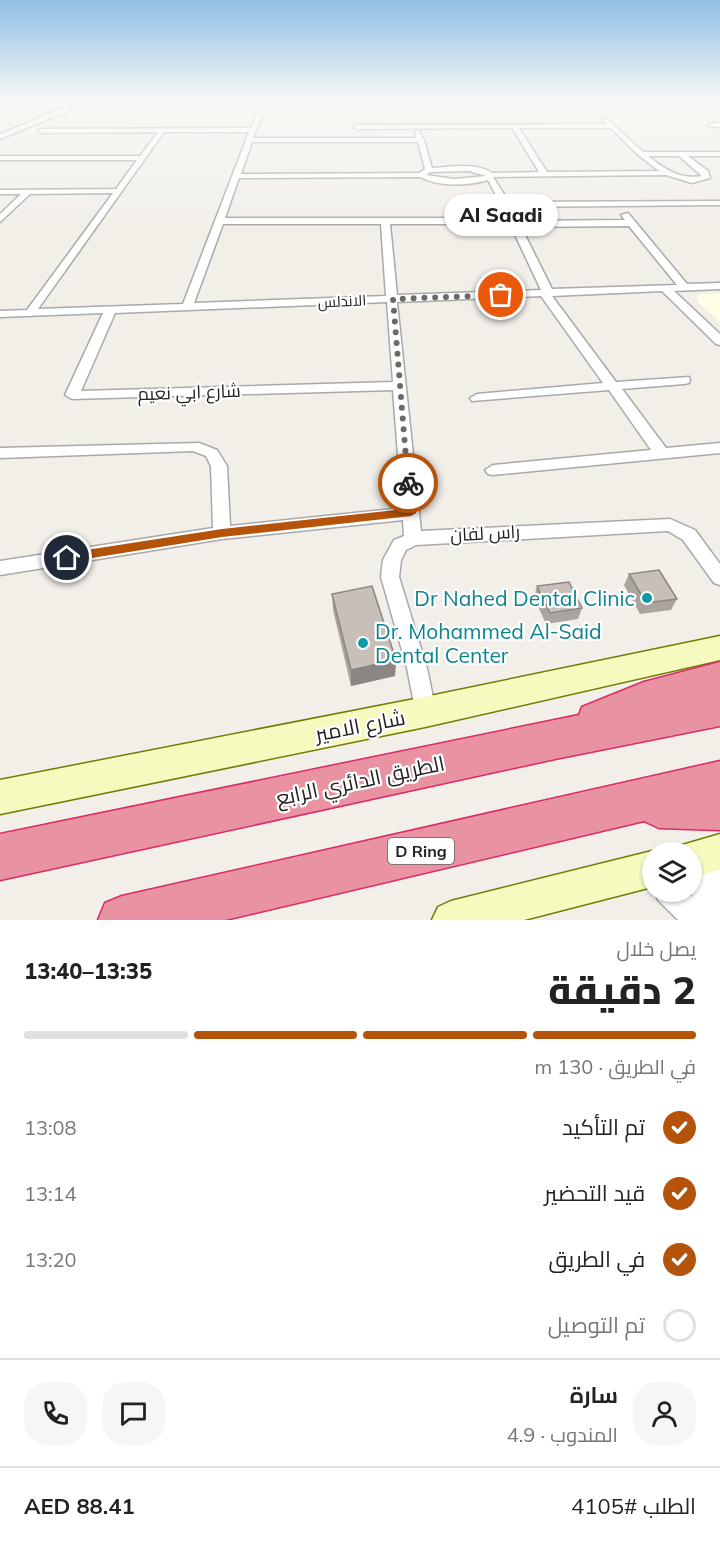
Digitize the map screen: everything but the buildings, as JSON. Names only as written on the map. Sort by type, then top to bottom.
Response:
[{"type":"highway","points":[[555,739],[644,700],[720,679]]},
{"type":"highway","name":"الطريق الدائري الرابع","points":[[0,856],[555,739],[720,708]]},
{"type":"highway","name":"D Ring","points":[[122,920],[720,782]]},
{"type":"highway","points":[[622,804],[720,808]]},
{"type":"main road","name":"شارع الامير","points":[[0,797],[425,712],[720,648]]},
{"type":"main road","points":[[451,920],[642,877]]},
{"type":"street","points":[[30,314],[153,143]]},
{"type":"street","points":[[187,308],[248,143]]},
{"type":"street","points":[[422,143],[429,170]]},
{"type":"street","points":[[525,143],[544,174]]},
{"type":"street","points":[[631,143],[664,172]]},
{"type":"street","points":[[644,154],[720,154]]},
{"type":"street","points":[[681,154],[707,176],[703,186]]},
{"type":"street","points":[[0,158],[143,158]]},
{"type":"street","points":[[235,176],[421,175],[429,170],[477,169],[489,176],[506,205],[546,293],[662,454]]},
{"type":"street","points":[[421,175],[427,179],[439,181],[477,180],[489,176],[664,172],[703,186],[720,202]]},
{"type":"street","points":[[0,219],[29,191]]},
{"type":"street","points":[[0,192],[119,191]]},
{"type":"street","points":[[506,205],[720,202]]},
{"type":"street","points":[[616,204],[684,287]]},
{"type":"street","points":[[219,221],[385,226]]},
{"type":"street","points":[[215,232],[514,223],[631,223]]},
{"type":"street","points":[[385,226],[413,539],[400,545],[392,560],[390,577],[417,668],[425,712]]},
{"type":"street","name":"الاندلس","points":[[0,315],[720,286]]},
{"type":"street","points":[[665,288],[720,341]]},
{"type":"street","name":"شارع ابي نعيم","points":[[110,311],[72,395],[399,386]]},
{"type":"street","points":[[477,398],[684,380]]},
{"type":"street","points":[[0,453],[194,446],[212,453],[219,466],[222,533]]},
{"type":"street","points":[[493,470],[720,448]]},
{"type":"street","points":[[0,568],[222,533],[411,513]]},
{"type":"street","name":"راس لفان","points":[[413,539],[433,536],[670,525],[689,535],[720,578]]},
{"type":"street","points":[[708,920],[705,884],[710,854]]},
{"type":"street","points":[[679,902],[698,920]]},
{"type":"shaded area","points":[[720,293],[720,322],[697,301],[698,294]]},
{"type":"way so far","points":[[408,483],[393,299],[501,295]]},
{"type":"place","name":"Al Saadi","points":[[501,295]]},
{"type":"place","name":"Dr Nahed Dental Clinic","points":[[647,598]]},
{"type":"place","name":"Dr. Mohammed Al-Said Dental Center","points":[[363,643]]},
{"type":"route","points":[[67,558],[222,533],[411,513],[408,483]]}]
